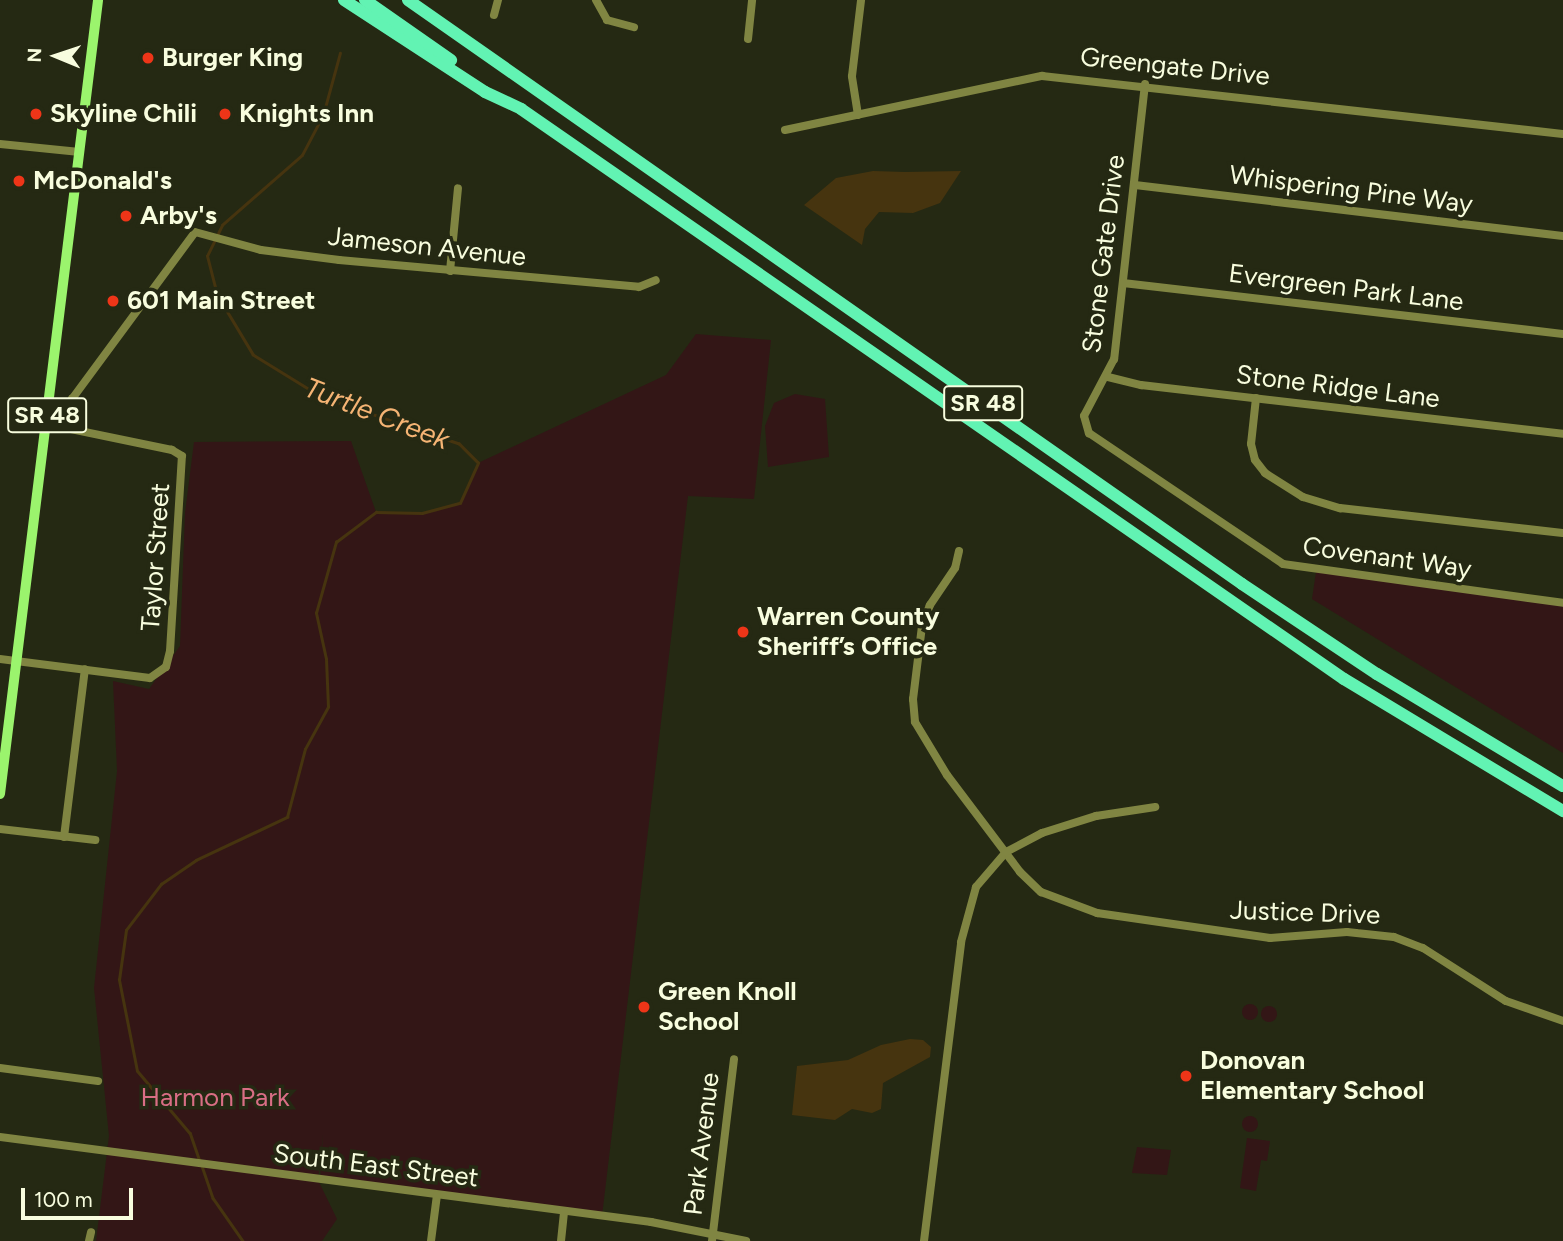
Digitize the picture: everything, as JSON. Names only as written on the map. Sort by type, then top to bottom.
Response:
[{"type":"highway","name":"SR 48","points":[[344,0],[485,92],[521,108],[1280,637],[1410,721],[1563,811]]},
{"type":"highway","points":[[365,0],[521,108]]},
{"type":"highway","name":"SR 48","points":[[409,2],[1316,634],[1563,786]]},
{"type":"main road","name":"SR 48","points":[[0,794],[97,0]]},
{"type":"street","points":[[494,15],[498,0]]},
{"type":"street","points":[[596,0],[607,20],[634,27]]},
{"type":"street","points":[[748,39],[752,0]]},
{"type":"street","points":[[858,115],[852,76],[861,0]]},
{"type":"street","name":"Greengate Drive","points":[[785,130],[1042,76],[1144,84],[1563,134]]},
{"type":"street","name":"Stone Gate Drive","points":[[1083,422],[1108,377],[1123,283],[1144,84]]},
{"type":"street","points":[[0,144],[80,152]]},
{"type":"street","name":"Whispering Pine Way","points":[[1135,185],[1563,236]]},
{"type":"street","points":[[450,271],[458,188]]},
{"type":"street","name":"Jameson Avenue","points":[[66,426],[72,399],[195,232],[281,254],[639,287],[656,280]]},
{"type":"street","name":"Evergreen Park Lane","points":[[1123,283],[1563,334]]},
{"type":"street","name":"Stone Ridge Lane","points":[[1108,377],[1256,398],[1563,434]]},
{"type":"street","points":[[1256,398],[1251,443],[1255,460],[1265,473],[1303,497],[1340,508],[1563,534]]},
{"type":"street","name":"Covenant Way","points":[[1083,422],[1089,433],[1283,564],[1563,603]]},
{"type":"street","name":"Taylor Street","points":[[46,424],[172,450],[184,462],[170,651],[161,673],[145,678],[85,669]]},
{"type":"street","name":"Justice Drive","points":[[959,551],[950,578],[925,615],[913,710],[924,742],[1006,852],[1041,892],[1064,904],[1270,938],[1347,932],[1394,937],[1423,948],[1506,1001],[1563,1021]]},
{"type":"street","points":[[0,659],[85,669],[64,837]]},
{"type":"street","points":[[924,1241],[966,914],[982,877],[1006,852],[1063,826],[1155,807]]},
{"type":"street","points":[[0,829],[95,840]]},
{"type":"street","name":"Park Avenue","points":[[712,1237],[734,1059]]},
{"type":"street","points":[[0,1068],[98,1081]]},
{"type":"street","name":"South East Street","points":[[0,1137],[564,1211],[746,1241]]},
{"type":"street","points":[[430,1241],[437,1195]]},
{"type":"street","points":[[561,1241],[564,1211]]},
{"type":"green space","name":"Harmon Park","points":[[696,334],[771,340],[754,499],[688,496],[602,1216],[320,1180],[323,1134],[318,1180],[337,1219],[322,1241],[96,1241],[109,1136],[94,988],[117,771],[113,681],[149,689],[180,646],[185,513],[194,442],[351,441],[376,512],[422,513],[460,503],[478,463],[666,375]]},
{"type":"green space","points":[[795,394],[825,399],[829,457],[768,467],[765,426],[774,403]]},
{"type":"green space","points":[[1316,572],[1563,602],[1563,753],[1312,599]]},
{"type":"green space","points":[[1250,1004],[1256,1006],[1256,1018],[1250,1020],[1244,1018],[1242,1012],[1244,1006]]},
{"type":"green space","points":[[1269,1006],[1275,1008],[1275,1020],[1269,1022],[1263,1020],[1261,1014],[1263,1008]]},
{"type":"green space","points":[[1247,1116],[1253,1116],[1258,1124],[1256,1130],[1247,1132],[1242,1127],[1242,1121]]},
{"type":"green space","points":[[1247,1138],[1270,1141],[1267,1161],[1261,1160],[1256,1191],[1240,1188]]},
{"type":"green space","points":[[1137,1147],[1171,1150],[1167,1175],[1132,1173]]},
{"type":"shaded area","points":[[873,171],[961,171],[940,203],[913,213],[879,212],[865,229],[862,245],[804,205],[836,178]]},
{"type":"shaded area","points":[[910,1039],[923,1040],[931,1047],[930,1057],[883,1083],[881,1109],[872,1113],[852,1109],[835,1120],[792,1115],[797,1066],[848,1060],[881,1045]]},
{"type":"waterway","name":"Turtle Creek","points":[[199,1160],[190,1134],[137,1071],[119,980],[126,930],[161,884],[196,860],[287,817],[305,749],[328,707],[326,659],[316,613],[336,542],[376,512],[422,513],[460,503],[478,463],[459,444],[321,397],[253,355],[217,295],[207,256],[222,225],[302,155],[323,115],[340,53]]},
{"type":"waterway","name":"Turtle Creek","points":[[202,1166],[213,1198],[243,1241]]},
{"type":"place","name":"Burger King","points":[[148,58]]},
{"type":"place","name":"Skyline Chili","points":[[36,114]]},
{"type":"place","name":"Knights Inn","points":[[225,114]]},
{"type":"place","name":"McDonald's","points":[[19,181]]},
{"type":"place","name":"Arby's","points":[[126,216]]},
{"type":"place","name":"601 Main Street","points":[[113,301]]},
{"type":"place","name":"Warren County Sheriff’s Office","points":[[743,632]]},
{"type":"place","name":"Green Knoll School","points":[[644,1007]]},
{"type":"place","name":"Donovan Elementary School","points":[[1186,1076]]}]
